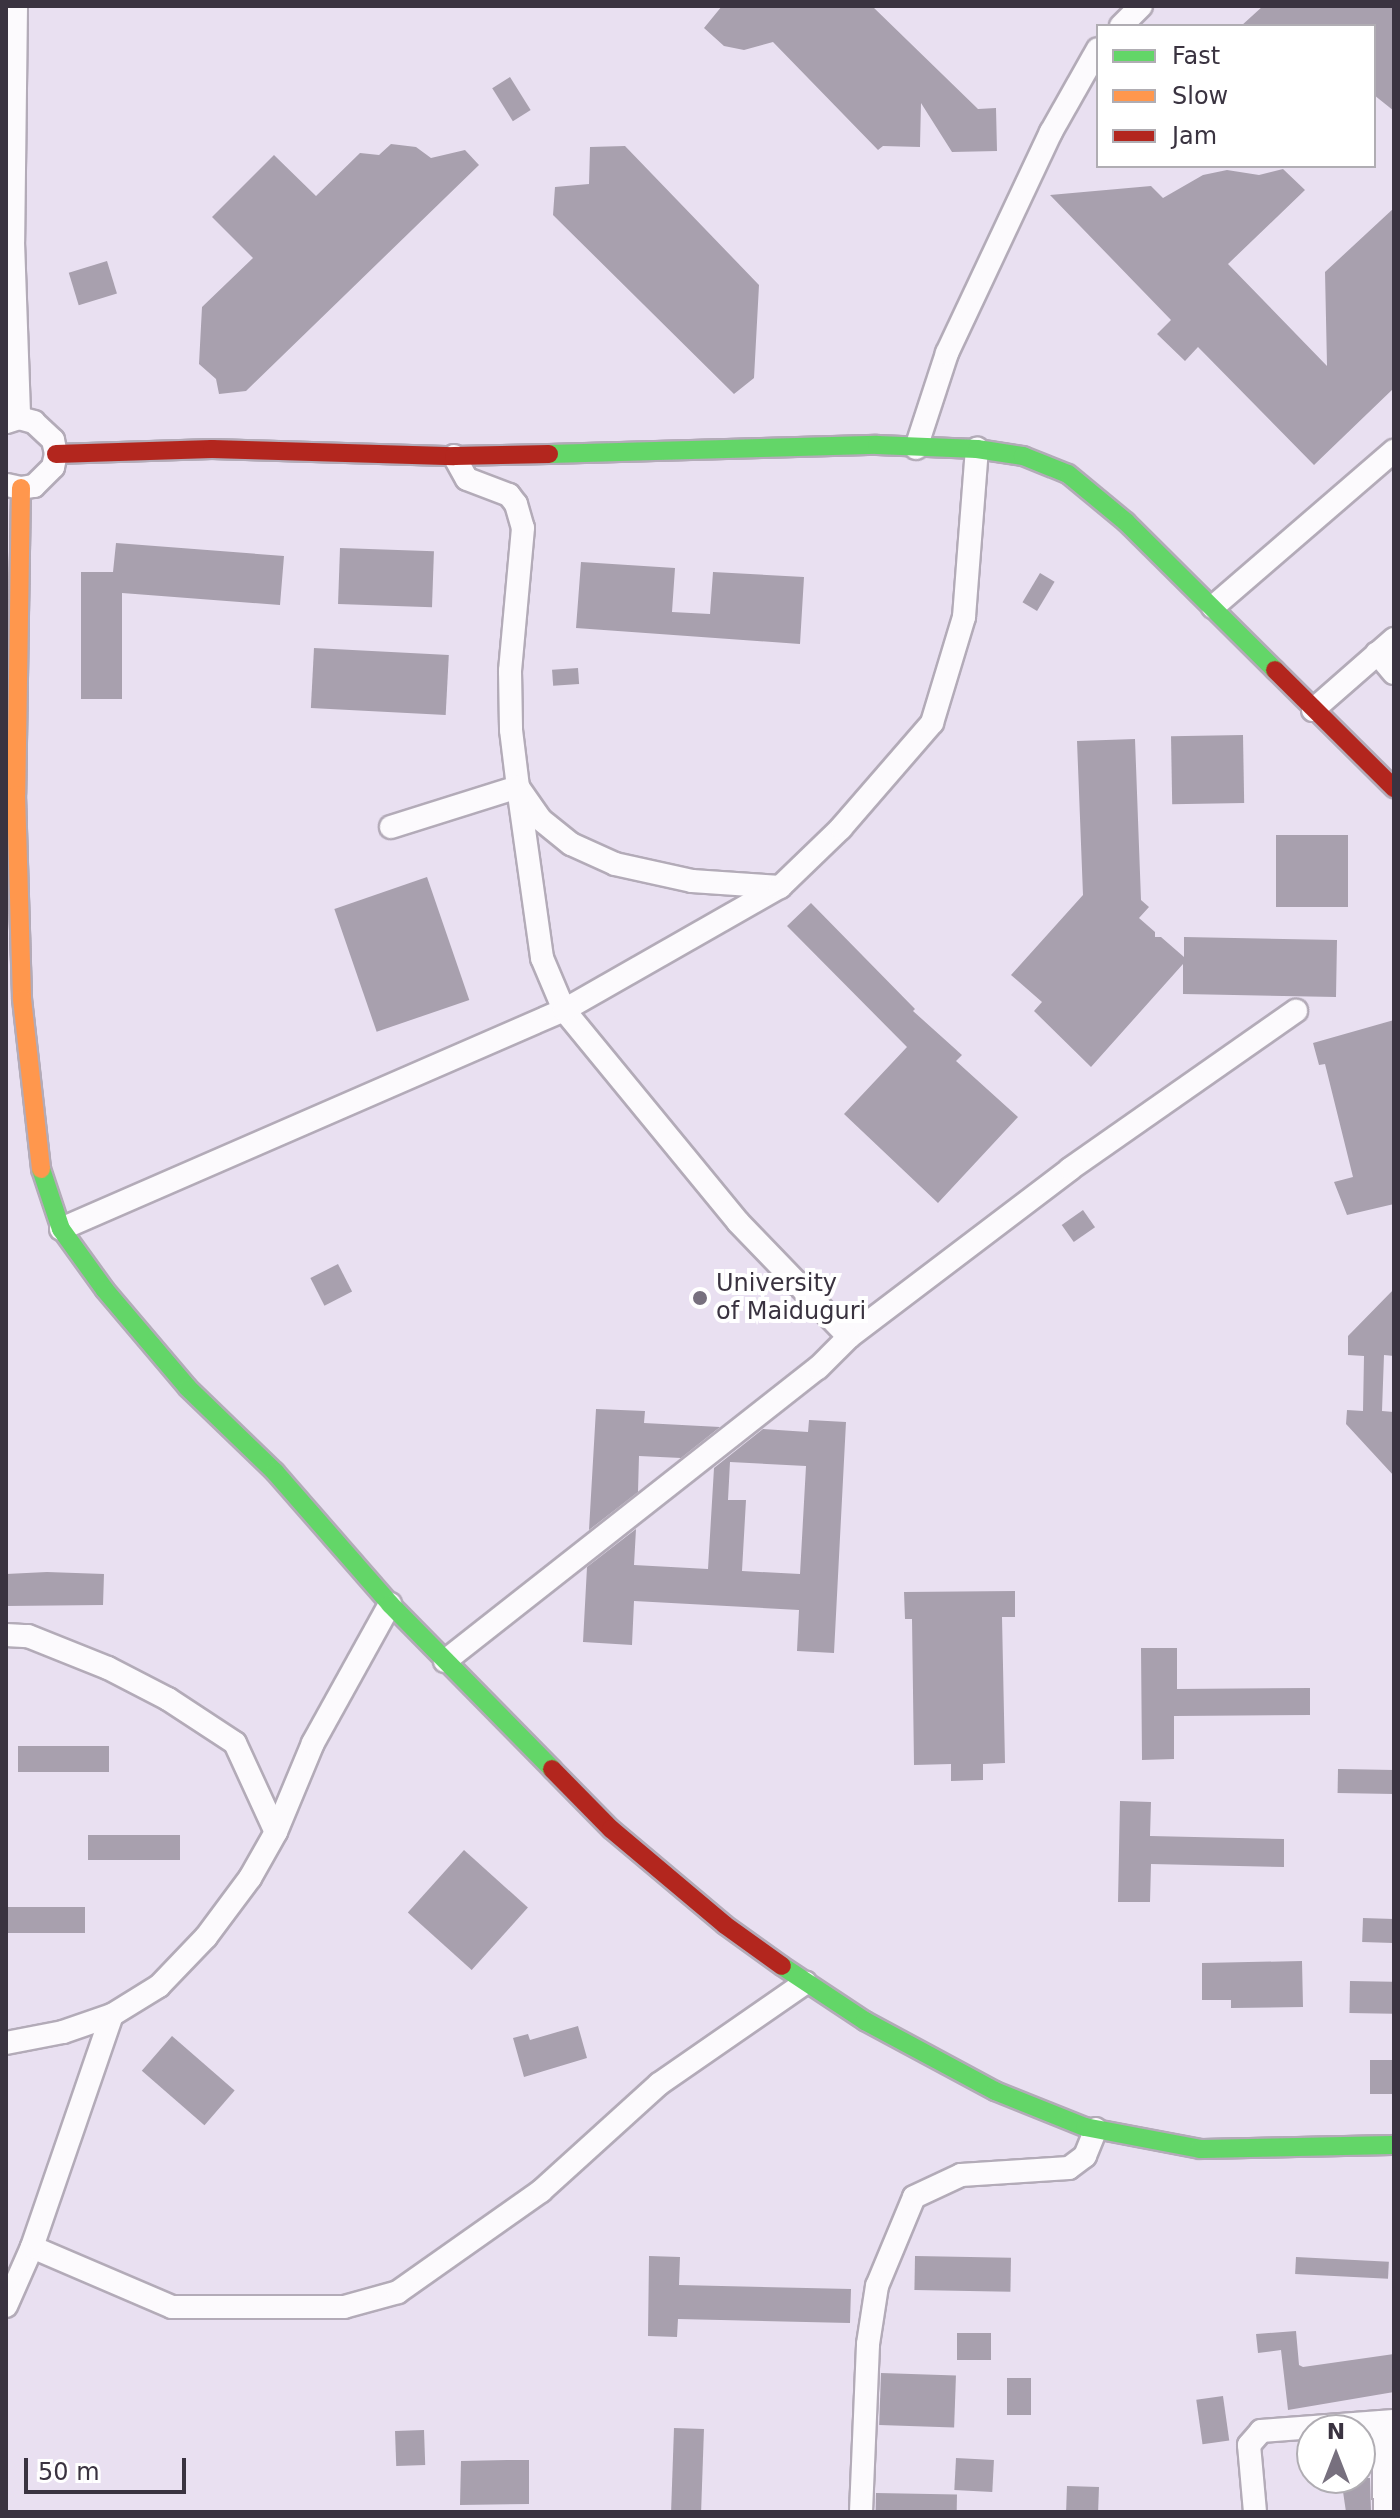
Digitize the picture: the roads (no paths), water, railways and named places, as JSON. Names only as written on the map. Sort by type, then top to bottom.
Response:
[{"type":"street","points":[[16,6],[13,420],[45,429],[53,440],[56,454],[45,478],[13,486],[16,795],[22,999],[37,1157],[61,1229],[105,1290],[188,1388],[275,1472],[390,1604],[445,1661],[611,1829],[725,1925],[805,1983],[865,2021],[995,2091],[1096,2129],[1200,2149],[1394,2145]]},
{"type":"street","points":[[1123,24],[1141,6]]},
{"type":"street","points":[[916,448],[947,353],[1051,132],[1096,53]]},
{"type":"street","points":[[56,454],[212,449],[454,456],[877,445],[977,449],[1023,456],[1068,474],[1126,522],[1394,788]]},
{"type":"street","points":[[61,1229],[564,1010],[780,887],[841,828],[932,723],[964,617],[977,449]]},
{"type":"street","points":[[1213,607],[1394,451]]},
{"type":"street","points":[[454,456],[467,479],[509,495],[516,504],[523,528],[510,671],[511,730],[542,958],[564,1010],[738,1222],[849,1337]]},
{"type":"street","points":[[1313,710],[1386,646],[1394,673]]},
{"type":"street","points":[[518,787],[540,819],[571,844],[615,864],[692,881],[780,887]]},
{"type":"street","points":[[391,827],[518,787]]},
{"type":"street","points":[[445,1661],[818,1368],[849,1337],[1070,1169],[1296,1011]]},
{"type":"street","points":[[6,2043],[63,2032],[112,2015],[159,1986],[206,1937],[250,1878],[276,1832],[313,1743],[390,1604]]},
{"type":"street","points":[[6,1635],[28,1636],[108,1668],[168,1699],[235,1743],[276,1832]]},
{"type":"street","points":[[32,2247],[172,2307],[344,2307],[398,2292],[541,2191],[659,2084],[805,1983]]},
{"type":"street","points":[[6,2306],[32,2247],[112,2015]]},
{"type":"street","points":[[861,2512],[868,2344],[877,2286],[914,2197],[961,2175],[1069,2168],[1085,2156],[1096,2129]]},
{"type":"street","points":[[1255,2512],[1249,2445],[1261,2431],[1388,2421],[1385,2512]]},
{"type":"place","name":"University of Maiduguri","points":[[700,1298]]}]
